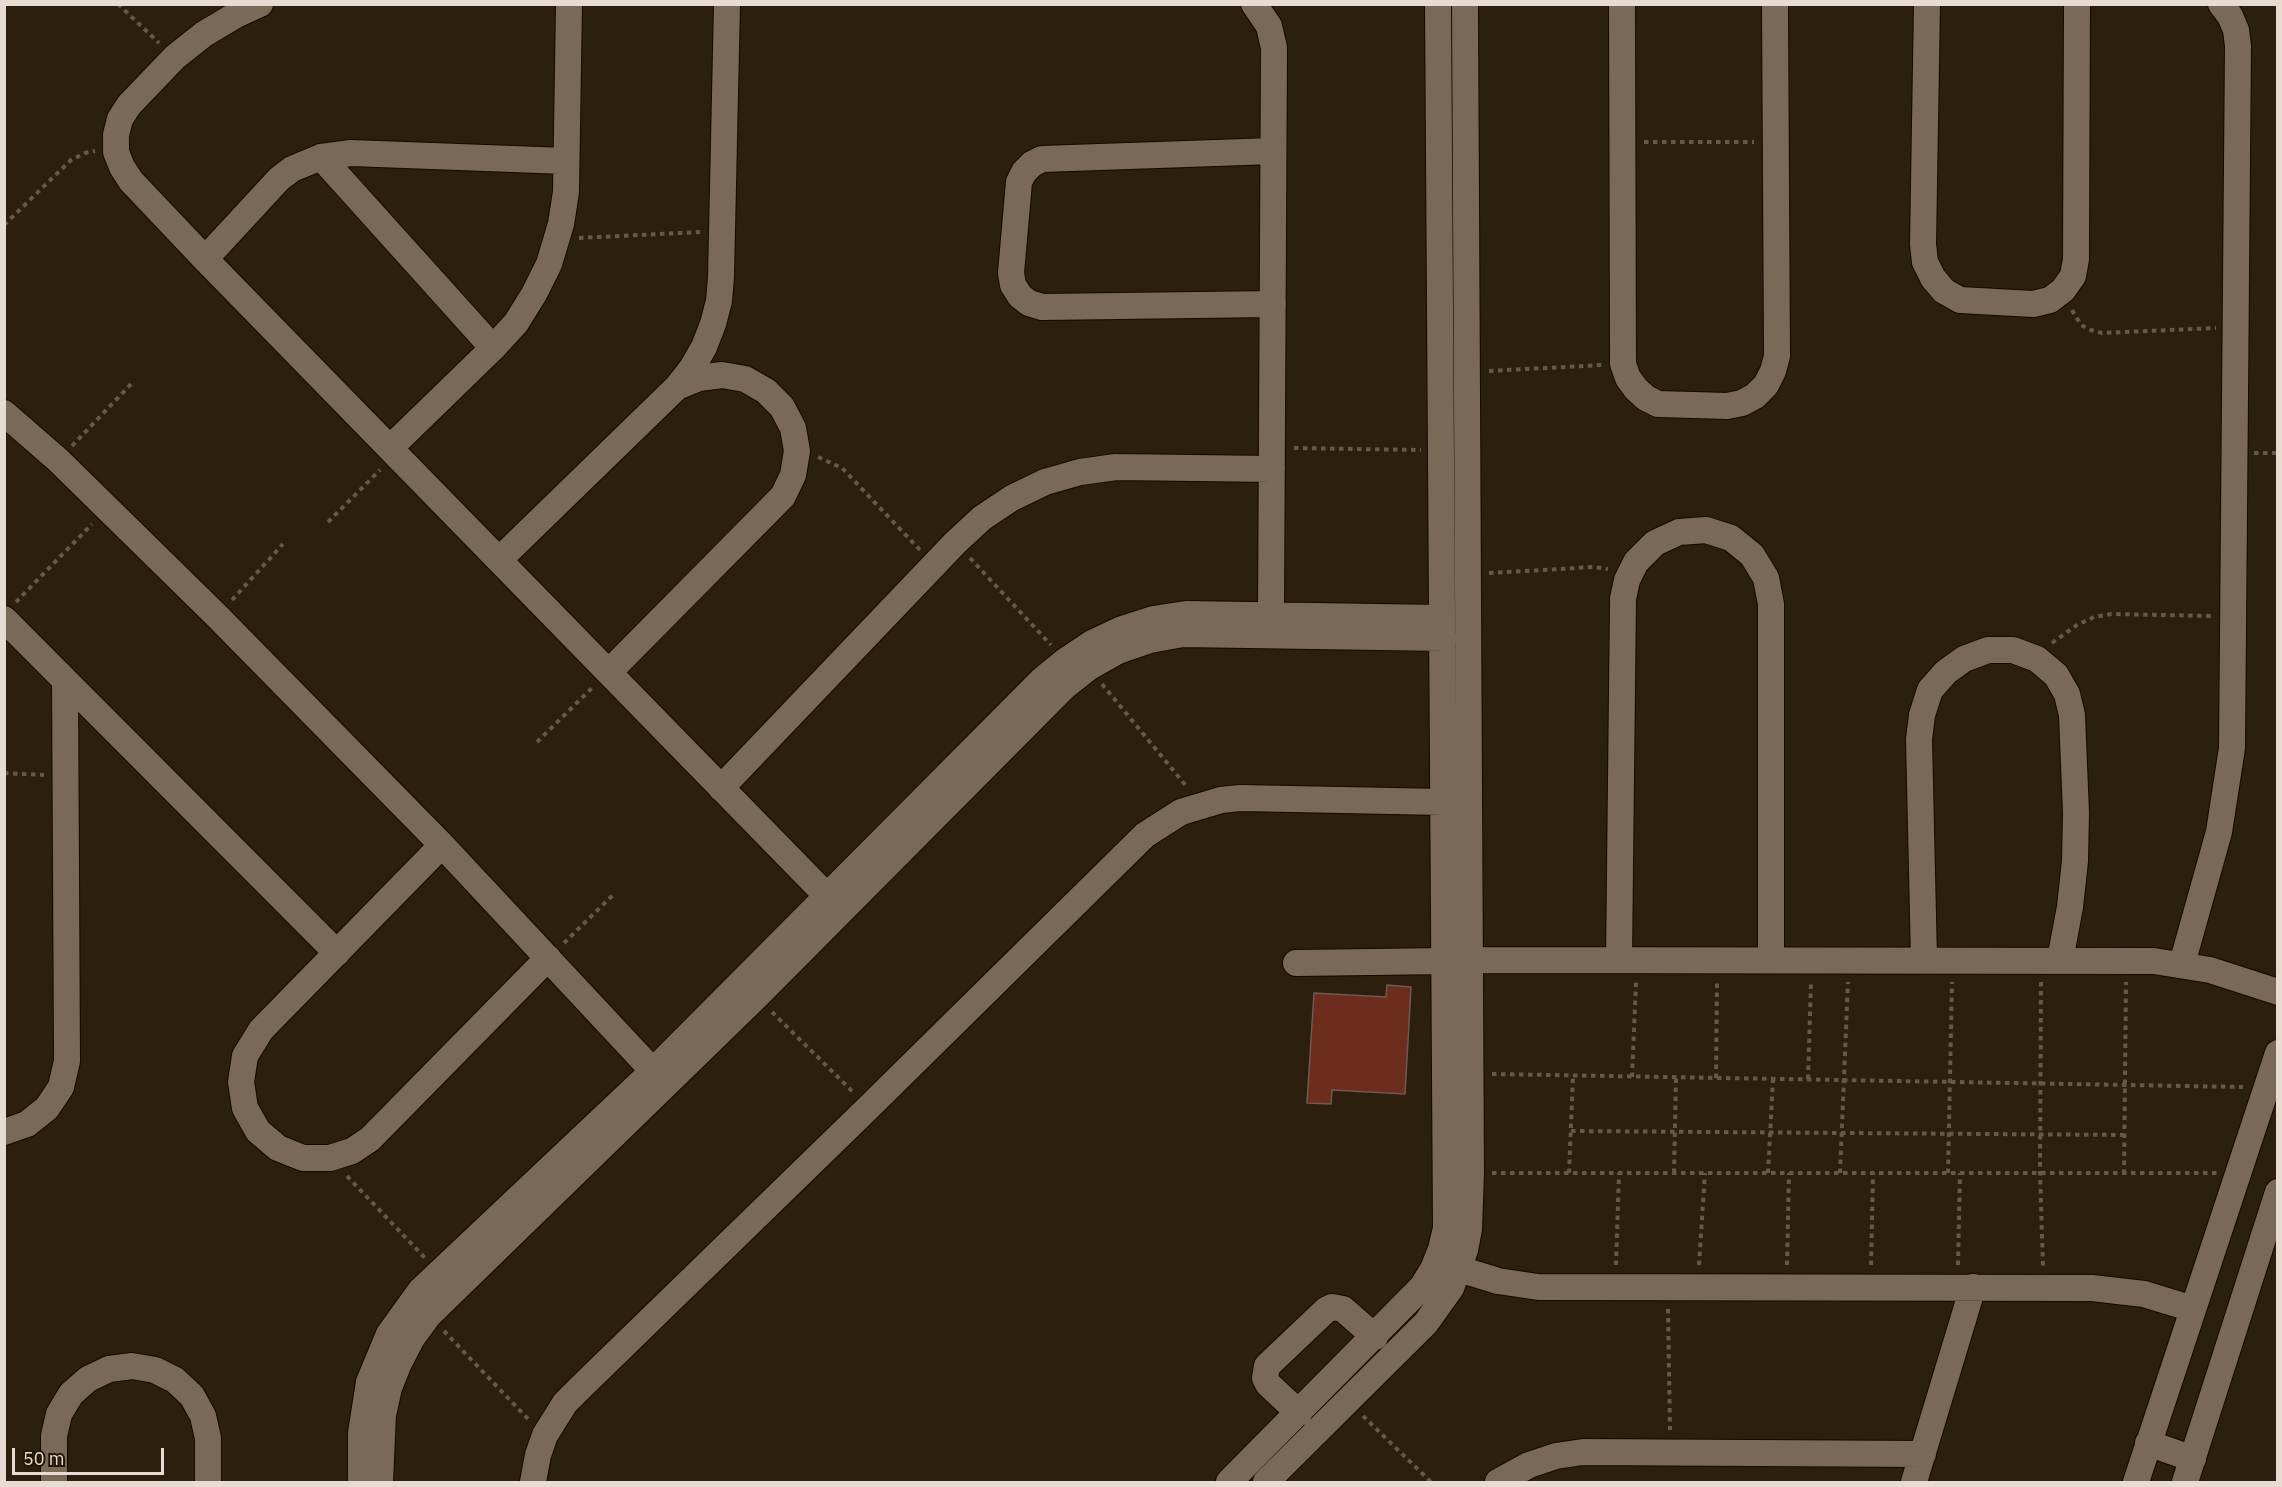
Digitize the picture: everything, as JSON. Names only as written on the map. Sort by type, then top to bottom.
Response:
[{"type":"street","points":[[260,4],[204,34],[175,57],[129,105],[120,119],[116,135],[116,152],[122,167],[131,181],[206,259],[827,896]]},
{"type":"street","points":[[393,451],[516,322],[549,264],[557,239],[566,192],[569,4]]},
{"type":"street","points":[[499,560],[677,387],[692,368],[713,324],[719,301],[723,231],[727,4]]},
{"type":"street","points":[[1254,4],[1269,26],[1274,48],[1271,615]]},
{"type":"street","points":[[1266,1482],[1426,1323],[1450,1288],[1459,1269],[1469,1229],[1470,1074],[1443,802],[1438,4]]},
{"type":"street","points":[[1229,1482],[1422,1287],[1437,1259],[1446,1228],[1457,960],[1468,574],[1465,4]]},
{"type":"street","points":[[1622,4],[1623,364],[1628,378],[1636,389],[1646,398],[1658,404],[1727,406],[1742,403],[1755,396],[1766,385],[1777,356],[1775,4]]},
{"type":"street","points":[[1927,4],[1923,244],[1925,262],[1933,278],[1944,291],[1960,300],[2033,304],[2050,300],[2064,290],[2073,276],[2076,259],[2077,4]]},
{"type":"street","points":[[2182,964],[2209,873],[2226,791],[2232,748],[2238,46],[2236,30],[2221,4]]},
{"type":"street","points":[[1273,151],[1042,159],[1032,164],[1024,172],[1019,182],[1011,273],[1013,285],[1020,296],[1029,303],[1042,307],[1273,304]]},
{"type":"street","points":[[206,259],[279,179],[292,169],[321,157],[351,153],[566,161]]},
{"type":"street","points":[[321,157],[493,348]]},
{"type":"street","points":[[609,672],[783,496],[793,475],[797,451],[793,428],[782,407],[766,391],[746,379],[722,375],[699,378],[677,387]]},
{"type":"street","points":[[4,412],[58,460],[217,616],[442,845],[653,1071]]},
{"type":"street","points":[[721,788],[955,543],[982,518],[1012,498],[1045,482],[1080,472],[1116,467],[1272,458]]},
{"type":"street","points":[[1628,960],[1623,599],[1627,580],[1636,562],[1655,543],[1679,532],[1706,530],[1731,538],[1752,555],[1766,578],[1771,604],[1771,960]]},
{"type":"street","points":[[8,612],[65,680],[337,953]]},
{"type":"street","points":[[380,1482],[381,1433],[389,1388],[404,1354],[428,1316],[757,996],[1064,687],[1092,643],[1112,633],[1153,619],[1186,614],[1271,615],[1442,628]]},
{"type":"street","points":[[361,1482],[364,1407],[378,1357],[404,1311],[420,1291],[653,1071],[1043,679],[1077,664],[1150,640],[1183,634],[1442,628]]},
{"type":"street","points":[[1924,960],[1919,739],[1922,715],[1930,690],[1946,672],[1964,659],[1988,650],[2013,650],[2037,658],[2056,675],[2067,694],[2072,715],[2076,813],[2075,861],[2070,907],[2050,961]]},
{"type":"street","points":[[4,1132],[27,1124],[47,1108],[61,1087],[67,1061],[65,680]]},
{"type":"street","points":[[533,1482],[538,1455],[545,1435],[565,1403],[1145,835],[1162,822],[1202,804],[1240,798],[1443,802]]},
{"type":"street","points":[[442,845],[261,1030],[245,1056],[240,1082],[245,1108],[258,1131],[278,1149],[303,1158],[330,1158],[352,1151],[370,1138],[548,958]]},
{"type":"street","points":[[1296,963],[1457,960],[2126,961],[2182,964],[2210,970],[2277,992]]},
{"type":"street","points":[[2136,1482],[2277,1053]]},
{"type":"street","points":[[2148,1443],[2189,1471],[2277,1192]]},
{"type":"street","points":[[1459,1269],[1518,1285],[2092,1288],[2144,1294],[2193,1309]]},
{"type":"street","points":[[1914,1482],[1965,1287]]},
{"type":"street","points":[[1299,1413],[1268,1384],[1265,1378],[1267,1366],[1326,1310],[1332,1307],[1343,1309],[1375,1337]]},
{"type":"street","points":[[54,1482],[54,1436],[59,1414],[71,1394],[88,1379],[109,1369],[132,1366],[155,1370],[175,1380],[192,1396],[203,1416],[208,1438],[208,1482]]},
{"type":"street","points":[[1498,1482],[1529,1465],[1556,1456],[1583,1452],[1923,1454]]},
{"type":"path","points":[[118,4],[175,57]]},
{"type":"path","points":[[1622,142],[1776,142]]},
{"type":"path","points":[[4,225],[71,160],[85,153],[101,150],[116,152]]},
{"type":"path","points":[[557,239],[723,231]]},
{"type":"path","points":[[2064,290],[2074,317],[2081,325],[2102,333],[2236,327]]},
{"type":"path","points":[[1467,372],[1623,364]]},
{"type":"path","points":[[58,460],[134,381]]},
{"type":"path","points":[[328,522],[393,451]]},
{"type":"path","points":[[797,451],[827,460],[842,468],[934,565]]},
{"type":"path","points":[[1272,458],[1441,451]]},
{"type":"path","points":[[8,612],[108,508]]},
{"type":"path","points":[[955,543],[1077,664],[1202,804]]},
{"type":"path","points":[[217,616],[283,544]]},
{"type":"path","points":[[1468,574],[1594,567],[1617,572],[1627,580]]},
{"type":"path","points":[[2037,658],[2059,637],[2094,617],[2111,614],[2234,617]]},
{"type":"path","points":[[537,742],[609,672]]},
{"type":"path","points":[[4,773],[66,776]]},
{"type":"path","points":[[548,958],[615,893]]},
{"type":"path","points":[[1628,960],[1632,1077]]},
{"type":"path","points":[[1716,1078],[1717,960]]},
{"type":"path","points":[[1808,1080],[1812,960]]},
{"type":"path","points":[[1840,1173],[1849,960]]},
{"type":"path","points":[[1948,1173],[1953,960]]},
{"type":"path","points":[[2044,1287],[2040,1084],[2050,961]]},
{"type":"path","points":[[2124,1174],[2126,961]]},
{"type":"path","points":[[757,996],[868,1108]]},
{"type":"path","points":[[1470,1074],[2266,1087]]},
{"type":"path","points":[[1569,1173],[1573,1076]]},
{"type":"path","points":[[1674,1173],[1676,1078]]},
{"type":"path","points":[[1768,1173],[1773,1079]]},
{"type":"path","points":[[1571,1131],[2124,1135]]},
{"type":"path","points":[[330,1158],[440,1274]]},
{"type":"path","points":[[1471,1173],[2238,1173]]},
{"type":"path","points":[[1616,1287],[1619,1173]]},
{"type":"path","points":[[1697,1287],[1705,1173]]},
{"type":"path","points":[[1787,1287],[1789,1173]]},
{"type":"path","points":[[1870,1287],[1873,1173]]},
{"type":"path","points":[[1960,1173],[1965,1287]]},
{"type":"path","points":[[1667,1287],[1670,1453]]},
{"type":"path","points":[[428,1316],[545,1435]]},
{"type":"path","points":[[1348,1401],[1431,1482]]},
{"type":"building","points":[[1387,985],[1411,987],[1405,1094],[1332,1090],[1331,1104],[1307,1103],[1314,993],[1386,997]]}]
